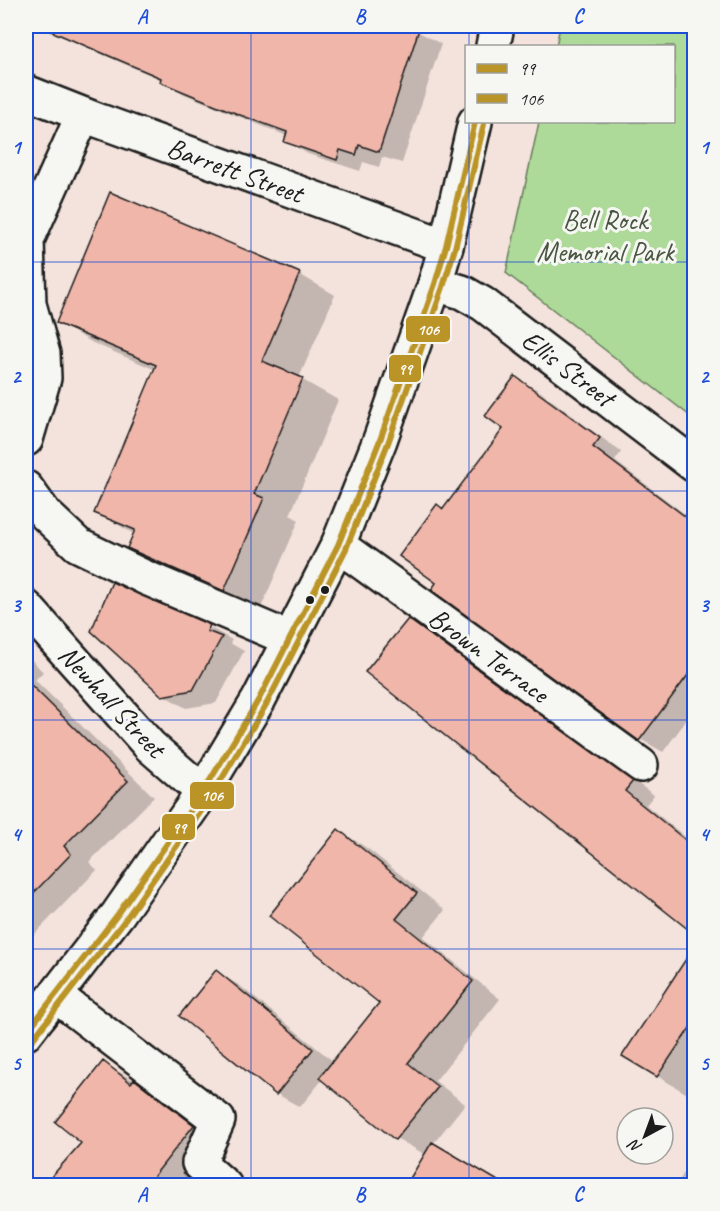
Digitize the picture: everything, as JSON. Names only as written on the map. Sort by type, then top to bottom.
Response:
[{"type":"street","points":[[493,45],[497,26]]},
{"type":"street","name":"Barrett Street","points":[[26,92],[83,115],[446,246]]},
{"type":"street","points":[[26,439],[44,378],[43,354],[30,304],[27,240],[83,115]]},
{"type":"street","points":[[26,1033],[118,914],[203,792],[259,699],[338,545],[380,441],[435,284],[475,123]]},
{"type":"street","name":"Ellis Street","points":[[435,284],[462,292],[483,304],[694,465]]},
{"type":"street","points":[[26,488],[45,514],[78,545],[144,577],[290,639]]},
{"type":"street","name":"Brown Terrace","points":[[338,545],[641,765]]},
{"type":"street","name":"Newhall Street","points":[[26,607],[150,746],[203,792]]},
{"type":"street","points":[[55,995],[218,1120],[199,1163],[225,1185]]},
{"type":"green space","name":"Bell Rock Memorial Park","points":[[560,26],[694,26],[694,419],[506,273],[539,123],[675,123],[675,45],[556,45]]},
{"type":"building","points":[[39,26],[420,26],[379,152],[359,145],[356,155],[340,150],[337,160],[284,142],[287,132],[160,82],[161,78]]},
{"type":"building","points":[[110,192],[300,273],[262,361],[303,378],[254,494],[264,498],[224,591],[127,548],[135,530],[94,513],[156,365],[56,323]]},
{"type":"building","points":[[515,376],[600,438],[593,447],[694,523],[694,667],[639,741],[431,590],[436,583],[399,556],[437,504],[443,509],[503,429],[485,416]]},
{"type":"building","points":[[112,582],[210,625],[207,631],[222,637],[193,690],[162,696],[91,631]]},
{"type":"building","points":[[408,619],[633,781],[625,791],[694,847],[694,934],[365,672]]},
{"type":"building","points":[[26,680],[128,781],[64,846],[71,854],[26,901]]},
{"type":"building","points":[[338,829],[417,893],[396,919],[473,981],[408,1063],[438,1087],[395,1140],[319,1078],[379,1003],[269,916]]},
{"type":"building","points":[[694,947],[694,1022],[657,1077],[622,1056]]},
{"type":"building","points":[[216,970],[313,1049],[276,1095],[179,1016]]},
{"type":"building","points":[[103,1061],[131,1083],[134,1079],[194,1125],[147,1185],[44,1185],[81,1143],[55,1122]]},
{"type":"building","points":[[432,1142],[505,1185],[406,1185]]},
{"type":"transit line","name":"99","points":[[26,1033],[118,914],[203,792],[259,699],[338,545],[380,440],[435,284],[475,123]]},
{"type":"transit line","name":"106","points":[[33,1039],[125,920],[211,797],[267,703],[346,549],[388,443],[443,287],[455,248],[484,124]]}]
